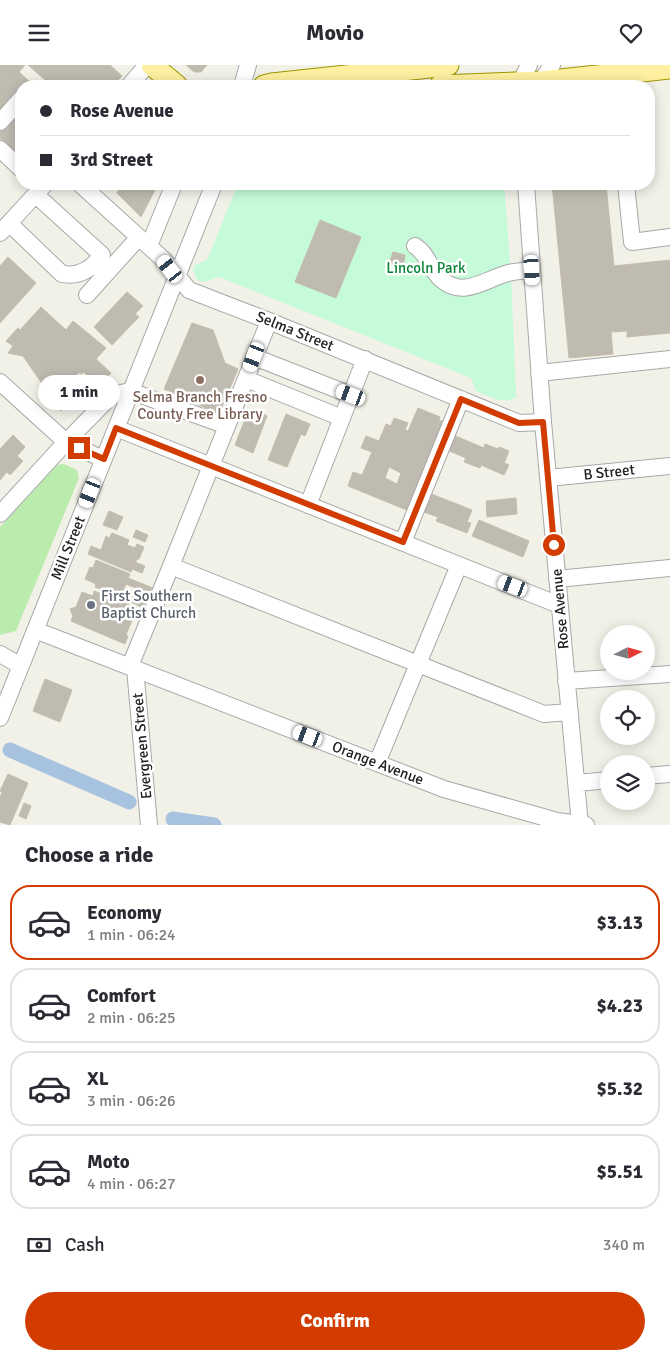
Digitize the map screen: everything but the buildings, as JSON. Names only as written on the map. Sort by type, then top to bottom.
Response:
[{"type":"main road","points":[[152,65],[170,80]]},
{"type":"main road","points":[[296,80],[390,68],[448,65]]},
{"type":"main road","points":[[510,80],[534,78],[616,80],[670,68]]},
{"type":"street","points":[[134,80],[146,65]]},
{"type":"street","points":[[244,80],[248,65]]},
{"type":"street","points":[[0,122],[15,106]]},
{"type":"street","points":[[3,157],[15,165]]},
{"type":"street","points":[[38,190],[5,228],[62,274],[76,274],[94,265],[102,255],[42,190]]},
{"type":"street","name":"Selma Street","points":[[87,190],[164,260],[189,290],[365,359],[519,423],[543,422]]},
{"type":"street","points":[[87,295],[144,241],[171,190]]},
{"type":"street","name":"Mill Street","points":[[0,718],[212,190]]},
{"type":"street","name":"Rose Avenue","points":[[526,190],[556,579],[582,825]]},
{"type":"street","points":[[627,190],[632,242],[670,237]]},
{"type":"street","points":[[416,246],[425,255],[439,278],[456,288],[463,289],[476,286],[507,273],[532,270]]},
{"type":"street","points":[[132,667],[269,321]]},
{"type":"street","points":[[254,357],[351,395]]},
{"type":"street","points":[[308,505],[365,359]]},
{"type":"street","points":[[539,373],[670,359]]},
{"type":"street","points":[[246,379],[342,418]]},
{"type":"street","points":[[0,382],[66,442],[104,459]]},
{"type":"street","points":[[0,514],[112,395],[130,391],[227,426]]},
{"type":"street","points":[[403,542],[461,399]]},
{"type":"street","points":[[116,428],[559,605]]},
{"type":"street","name":"B Street","points":[[548,478],[670,466]]},
{"type":"street","points":[[377,763],[459,565]]},
{"type":"street","points":[[172,566],[544,714],[570,712]]},
{"type":"street","points":[[556,579],[670,568]]},
{"type":"street","name":"Orange Avenue","points":[[35,630],[451,791],[557,821],[582,825]]},
{"type":"street","points":[[0,654],[21,666]]},
{"type":"street","name":"Evergreen Street","points":[[132,667],[149,825]]},
{"type":"street","points":[[566,681],[670,674]]},
{"type":"street","points":[[655,775],[670,774]]},
{"type":"street","points":[[577,783],[600,781]]},
{"type":"green space","name":"Lincoln Park","points":[[236,190],[504,190],[511,273],[516,397],[507,401],[476,391],[471,378],[219,277],[204,282],[197,280],[193,270],[195,265],[207,260]]},
{"type":"green space","points":[[64,464],[77,470],[79,478],[16,631],[0,635],[0,527],[57,465]]},
{"type":"waterway","points":[[10,750],[129,802]]},
{"type":"waterway","points":[[173,819],[214,825]]},
{"type":"place","name":"Selma Branch Fresno County Free Library","points":[[200,380]]},
{"type":"place","name":"First Southern Baptist Church","points":[[91,605]]},
{"type":"route","points":[[79,448],[104,459],[116,428],[403,542],[461,399],[519,423],[543,422],[554,545]]}]
